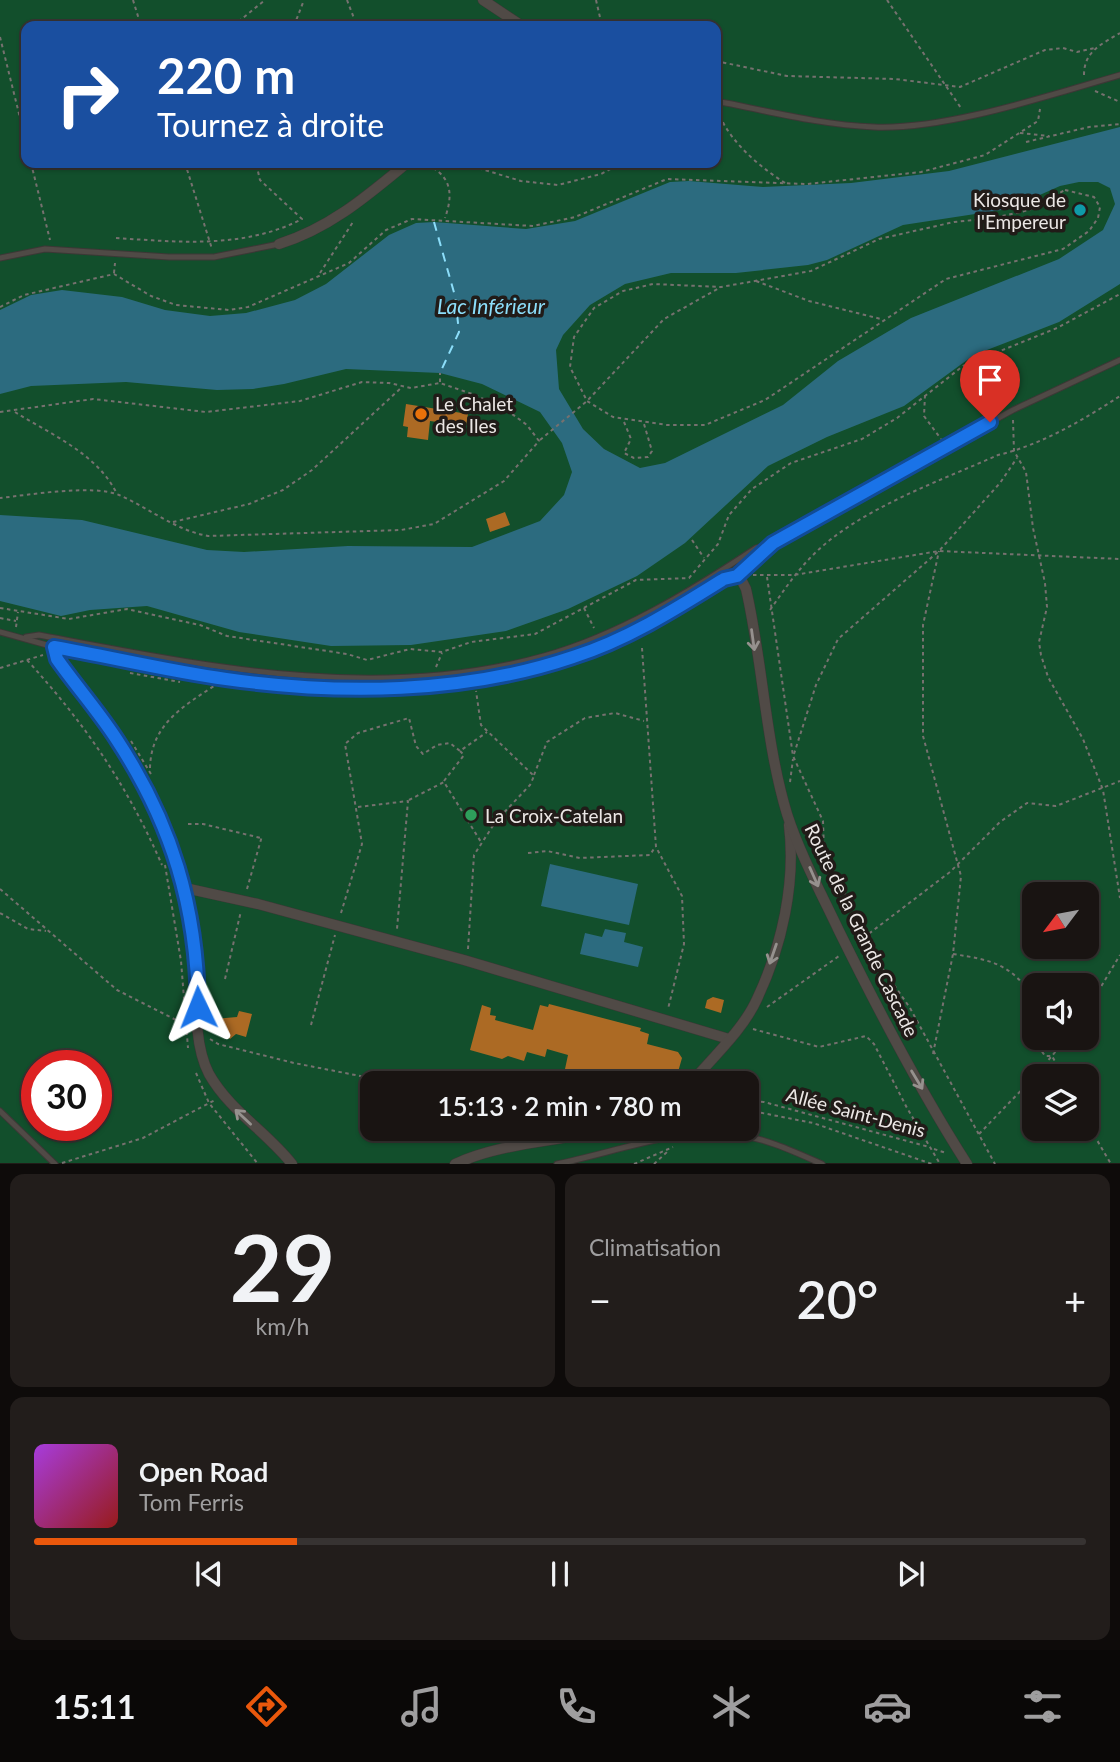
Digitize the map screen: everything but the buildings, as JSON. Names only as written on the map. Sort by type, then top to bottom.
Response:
[{"type":"street","points":[[483,0],[514,21]]},
{"type":"street","points":[[279,244],[307,235],[352,208],[401,168]]},
{"type":"street","points":[[292,1164],[223,1095],[208,1072],[197,1030],[197,965],[194,927],[186,888],[145,788],[117,739],[57,659],[54,647],[226,679],[352,689],[432,685],[489,677],[574,657],[652,622],[724,579],[737,576]]},
{"type":"street","name":"Route de la Grande Cascade","points":[[737,576],[743,582],[747,596],[761,693],[787,814],[848,949],[910,1069],[967,1164]]},
{"type":"street","points":[[701,1071],[757,1000],[783,919],[791,866],[787,814]]},
{"type":"street","points":[[186,888],[396,941],[729,1039]]},
{"type":"street","points":[[455,1164],[501,1149],[556,1141]]},
{"type":"lane","points":[[721,102],[828,123],[876,128],[919,125],[1037,98],[1120,75]]},
{"type":"lane","points":[[0,258],[51,249],[169,257],[214,257],[279,244]]},
{"type":"lane","points":[[26,637],[39,635],[252,673],[383,679],[484,670],[545,656],[635,620],[756,548],[773,543],[1013,410],[1120,360]]},
{"type":"lane","points":[[737,576],[773,543]]},
{"type":"lane","points":[[0,632],[26,637],[54,647]]},
{"type":"lane","points":[[0,1111],[55,1164]]},
{"type":"lane","points":[[759,1139],[822,1164]]},
{"type":"lane","points":[[557,1164],[661,1141]]},
{"type":"path","points":[[132,0],[139,21]]},
{"type":"path","points":[[237,21],[265,0]]},
{"type":"path","points":[[295,21],[304,0]]},
{"type":"path","points":[[347,0],[355,21]]},
{"type":"path","points":[[596,0],[601,21]]},
{"type":"path","points":[[887,0],[965,115]]},
{"type":"path","points":[[721,62],[788,76],[895,79],[960,87],[1045,50],[1063,48],[1077,52],[1095,48],[1120,33]]},
{"type":"path","points":[[0,37],[21,122]]},
{"type":"path","points":[[1095,48],[1084,65],[1084,85],[1120,102]]},
{"type":"path","points":[[0,307],[24,295],[114,274],[151,296],[176,305],[229,310],[248,307],[349,263],[386,230],[412,219],[533,226],[575,218],[667,179],[788,184],[860,181],[947,167],[985,155],[1038,121],[1041,113],[1037,98]]},
{"type":"path","points":[[721,117],[748,153],[771,174],[788,184]]},
{"type":"path","points":[[1026,142],[1089,127],[1120,124]]},
{"type":"path","points":[[1020,133],[1050,136]]},
{"type":"path","points":[[33,168],[51,249]]},
{"type":"path","points":[[187,168],[214,257]]},
{"type":"path","points":[[116,238],[210,242],[257,235],[302,219],[260,180],[257,168]]},
{"type":"path","points":[[432,168],[449,184],[451,195],[445,219]]},
{"type":"path","points":[[432,168],[478,168],[521,181],[558,186],[601,174],[612,168]]},
{"type":"path","points":[[1065,190],[1094,197],[1100,207],[1098,218],[1089,231],[1063,249],[946,279],[882,319],[828,361],[765,400],[737,413],[705,425],[643,423],[623,420],[587,401],[570,367],[570,354],[574,337],[594,308],[623,290],[653,284],[721,287],[811,271],[879,239],[954,222],[995,218],[1028,210],[1065,190]]},
{"type":"path","points":[[319,274],[353,222]]},
{"type":"path","points":[[114,274],[115,263]]},
{"type":"path","points":[[756,281],[809,301],[882,319]]},
{"type":"path","points":[[0,498],[60,491],[116,493],[188,532],[235,537],[401,530],[434,524],[504,481],[539,441],[578,410],[664,319],[721,287]]},
{"type":"path","points":[[0,608],[69,619],[127,609],[200,625],[227,636],[347,654],[367,660],[410,649],[442,652],[471,642],[535,634],[636,580],[688,578],[718,544],[729,514],[752,489],[791,463],[862,439],[897,418],[963,366],[1057,328],[1120,294]]},
{"type":"path","points":[[440,373],[440,383]]},
{"type":"path","points":[[0,412],[93,399],[206,412],[300,401],[362,382],[389,383],[401,388],[440,383],[475,395],[508,411],[527,425],[539,441]]},
{"type":"path","points":[[171,522],[249,505],[283,490],[312,470],[401,388]]},
{"type":"path","points":[[926,394],[924,416],[946,446]]},
{"type":"path","points":[[770,610],[794,575],[815,552],[892,501],[998,455],[1014,451],[1094,413],[1120,396]]},
{"type":"path","points":[[1013,410],[1014,451],[1026,472],[1046,607],[1040,642],[1041,655],[1048,677],[1083,739],[1103,790],[1120,898]]},
{"type":"path","points":[[13,411],[73,446],[111,484],[116,493]]},
{"type":"path","points":[[623,420],[631,439],[624,453],[634,458],[648,457],[652,451],[643,423]]},
{"type":"path","points":[[790,791],[793,756],[816,685],[838,639],[939,551],[1000,483],[1017,457]]},
{"type":"path","points":[[692,540],[705,559]]},
{"type":"path","points":[[933,1055],[953,954],[961,876],[923,736],[923,625],[939,551]]},
{"type":"path","points":[[756,573],[794,575],[939,551],[1120,559]]},
{"type":"path","points":[[766,575],[793,756],[823,821],[824,852],[883,969],[910,1009],[995,1164]]},
{"type":"path","points":[[584,607],[599,636]]},
{"type":"path","points":[[14,635],[19,612]]},
{"type":"path","points":[[0,618],[17,621]]},
{"type":"path","points":[[642,648],[645,722],[656,847],[682,896],[684,944],[665,1020]]},
{"type":"path","points":[[0,668],[43,655]]},
{"type":"path","points":[[27,660],[66,702],[101,749],[130,795],[163,866]]},
{"type":"path","points":[[150,768],[156,738],[166,721],[186,703],[215,685]]},
{"type":"path","points":[[477,691],[481,725],[534,776]]},
{"type":"path","points":[[464,960],[468,950],[474,855],[496,821],[530,785],[547,742],[584,718],[615,713],[645,722]]},
{"type":"path","points":[[311,1025],[362,844],[345,744],[358,733],[409,718],[416,746],[423,754],[437,745],[450,743],[464,755],[443,779],[482,843]]},
{"type":"path","points":[[460,751],[487,732]]},
{"type":"path","points":[[357,807],[408,801],[444,782]]},
{"type":"path","points":[[764,1009],[866,935],[957,863],[1000,821],[1027,803],[1056,806],[1120,782]]},
{"type":"path","points":[[396,941],[408,801]]},
{"type":"path","points":[[188,824],[203,824],[262,838]]},
{"type":"path","points":[[528,853],[547,851],[580,858],[650,855],[656,847]]},
{"type":"path","points":[[0,913],[28,929],[47,931]]},
{"type":"path","points":[[953,954],[992,960],[1022,983]]},
{"type":"path","points":[[1099,990],[1120,955]]},
{"type":"path","points":[[749,1028],[819,1046],[866,1036],[874,1044],[906,1108],[940,1164]]},
{"type":"path","points":[[1041,1050],[1045,1056],[1052,1056]]},
{"type":"path","points":[[1045,1064],[1057,1050]]},
{"type":"path","points":[[1052,1056],[1056,1064]]},
{"type":"path","points":[[978,1136],[1022,1089]]},
{"type":"path","points":[[61,1164],[143,1138],[223,1095]]},
{"type":"path","name":"Allée Saint-Denis","points":[[759,1101],[932,1148],[956,1157]]},
{"type":"path","points":[[759,1112],[813,1123],[932,1164]]},
{"type":"path","points":[[654,1164],[680,1141]]},
{"type":"path","points":[[1098,1141],[1111,1164]]},
{"type":"path","points":[[634,1164],[668,1151]]},
{"type":"green space","points":[[0,0],[1120,0],[1120,1163],[0,1163]]},
{"type":"water","name":"Lac Inférieur","points":[[1120,127],[1120,284],[1059,322],[974,355],[904,406],[827,437],[768,466],[685,543],[637,576],[568,609],[506,631],[411,645],[331,646],[239,632],[147,606],[90,610],[61,616],[0,601],[0,515],[82,520],[207,550],[244,552],[348,546],[472,547],[540,521],[564,495],[572,472],[562,443],[540,412],[482,384],[440,373],[346,369],[253,389],[217,390],[126,382],[31,386],[0,394],[0,310],[31,295],[62,290],[122,297],[165,310],[210,316],[246,313],[295,300],[326,284],[389,235],[416,223],[526,229],[575,221],[670,182],[763,187],[851,183],[949,171]],"holes":[[[1098,182],[1110,188],[1115,204],[1103,230],[1059,259],[911,318],[838,361],[783,405],[665,463],[640,468],[604,449],[583,429],[559,389],[556,350],[563,335],[590,305],[625,284],[671,273],[736,273],[808,265],[827,260],[903,225],[1008,209],[1060,186]]]},
{"type":"water","points":[[550,864],[638,884],[629,925],[541,906]]},
{"type":"water","points":[[605,929],[626,933],[624,942],[643,947],[638,967],[580,954],[585,933],[602,937]]},
{"type":"ferry route","points":[[434,222],[455,296],[459,332],[440,373]]},
{"type":"place","name":"Kiosque de l'Empereur","points":[[1080,210]]},
{"type":"place","name":"Le Chalet des Iles","points":[[421,414]]},
{"type":"place","name":"La Croix-Catelan","points":[[471,815]]},
{"type":"route","points":[[198,1007],[194,927],[179,865],[145,788],[117,739],[57,659],[54,647],[226,679],[352,689],[468,681],[542,666],[603,646],[652,622],[724,579],[737,576],[773,543],[990,422]]}]
